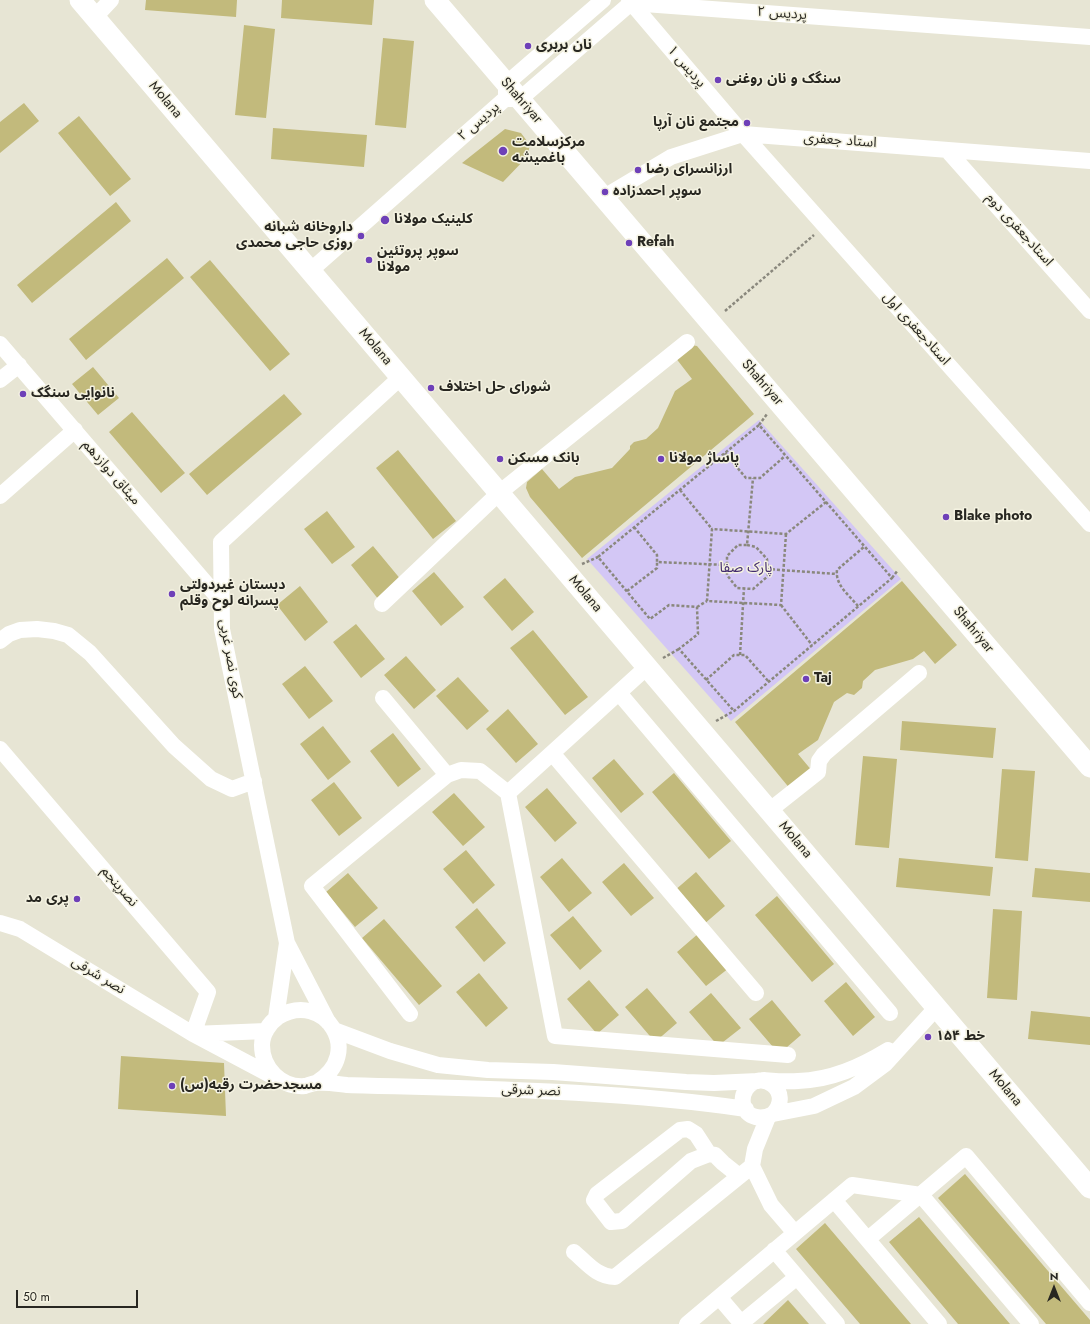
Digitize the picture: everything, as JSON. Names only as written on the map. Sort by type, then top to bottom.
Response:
[{"type":"main road","name":"Molana","points":[[80,0],[1090,1188]]},
{"type":"main road","name":"Shahriyar","points":[[435,0],[511,94],[604,197],[1090,767]]},
{"type":"street","points":[[95,17],[111,0]]},
{"type":"street","points":[[511,94],[603,0]]},
{"type":"street","name":"پردیس ۲","points":[[310,271],[511,94],[630,1],[1090,37]]},
{"type":"street","name":"پردیس ۱","points":[[630,1],[743,134]]},
{"type":"street","name":"استاد جعفری","points":[[604,197],[671,157],[743,134],[1090,161]]},
{"type":"street","name":"استادجعفری اول","points":[[743,134],[1090,524]]},
{"type":"street","name":"استادجعفری دوم","points":[[947,150],[1090,311]]},
{"type":"street","points":[[382,604],[499,493],[687,342]]},
{"type":"street","name":"میثاق دوازدهم","points":[[0,344],[222,602]]},
{"type":"street","points":[[0,380],[18,365]]},
{"type":"street","name":"کوی نصر غربی","points":[[331,1026],[287,943],[222,630],[221,542],[401,377]]},
{"type":"street","points":[[0,496],[75,430]]},
{"type":"street","points":[[0,641],[9,634],[20,630],[48,631],[68,635],[90,653],[174,746],[211,779],[232,789],[254,781]]},
{"type":"street","points":[[508,793],[647,667]]},
{"type":"street","points":[[770,810],[818,772],[820,761],[824,754],[919,673]]},
{"type":"street","points":[[619,693],[890,1013]]},
{"type":"street","points":[[383,698],[447,775]]},
{"type":"street","name":"نصرپنجم","points":[[0,749],[208,992],[193,1034]]},
{"type":"street","points":[[552,753],[756,993]]},
{"type":"street","points":[[410,1014],[312,886],[447,775],[461,770],[480,771],[508,793],[555,1036],[788,1054]]},
{"type":"street","name":"نصر شرقی","points":[[0,923],[20,929],[193,1034],[284,1082]]},
{"type":"street","name":"کوی نصر غربی","points":[[276,1018],[287,943]]},
{"type":"street","points":[[748,1112],[755,1117],[761,1118],[814,1106],[854,1087],[885,1064],[936,1007]]},
{"type":"street","points":[[299,1009],[312,1011],[324,1017],[331,1026],[337,1037],[339,1048],[337,1059],[333,1069],[316,1083],[305,1086],[284,1082],[274,1076],[266,1066],[262,1054],[262,1043],[266,1031],[276,1018],[287,1012],[299,1009]]},
{"type":"street","name":"نصر شرقی","points":[[331,1026],[390,1051],[438,1065],[488,1070],[553,1072],[714,1083],[798,1081],[826,1078],[865,1064],[908,1038]]},
{"type":"street","points":[[193,1034],[266,1031]]},
{"type":"street","points":[[755,1149],[748,1112],[743,1104],[744,1092],[752,1083],[761,1081],[770,1082],[779,1091],[781,1098],[778,1110],[770,1116],[755,1149],[752,1166],[771,1205],[795,1233]]},
{"type":"street","name":"نصر شرقی","points":[[316,1083],[583,1093],[673,1100],[748,1112]]},
{"type":"street","points":[[709,1154],[696,1134],[688,1129],[680,1130],[597,1194],[594,1200],[611,1222],[622,1221],[692,1161],[709,1154],[715,1155],[738,1175]]},
{"type":"street","points":[[868,1239],[966,1156],[1090,1302]]},
{"type":"street","points":[[574,1252],[594,1270],[606,1277],[615,1277],[713,1198],[738,1175],[752,1166]]},
{"type":"street","points":[[687,1324],[852,1185],[921,1194],[1031,1324]]},
{"type":"street","points":[[834,1200],[940,1324]]},
{"type":"street","points":[[774,1250],[837,1324]]},
{"type":"street","points":[[719,1297],[741,1324],[797,1277]]},
{"type":"path","points":[[711,323],[825,226]]},
{"type":"path","points":[[698,607],[698,634],[679,650],[734,711],[892,578],[759,425],[598,557],[650,619],[669,605],[698,607],[707,600],[781,605]]},
{"type":"path","points":[[725,453],[746,478],[760,478],[786,456]]},
{"type":"path","points":[[747,545],[753,478]]},
{"type":"path","points":[[680,490],[712,529],[707,600]]},
{"type":"path","points":[[712,529],[786,534],[826,502]]},
{"type":"path","points":[[627,591],[657,568],[657,555],[634,527]]},
{"type":"path","points":[[786,534],[781,605],[812,645]]},
{"type":"path","points":[[738,545],[747,545],[756,547],[767,559],[768,576],[753,589],[737,588],[727,575],[727,556],[738,545]]},
{"type":"path","points":[[858,606],[838,584],[837,570],[865,546]]},
{"type":"path","points":[[657,562],[727,565]]},
{"type":"path","points":[[767,569],[837,574]]},
{"type":"path","points":[[740,655],[744,588]]},
{"type":"path","points":[[706,680],[734,655],[745,655],[769,682]]},
{"type":"green space","name":"پارک صفا","points":[[759,420],[901,579],[731,721],[587,559]]},
{"type":"building","points":[[146,0],[237,0],[236,17],[145,10]]},
{"type":"building","points":[[282,0],[374,0],[372,25],[281,18]]},
{"type":"building","points":[[244,25],[275,29],[266,118],[235,115]]},
{"type":"building","points":[[383,38],[414,41],[406,128],[375,125]]},
{"type":"building","points":[[24,103],[39,121],[0,153],[0,122]]},
{"type":"building","points":[[79,116],[131,179],[110,196],[58,133]]},
{"type":"building","points":[[273,128],[367,135],[364,167],[271,159]]},
{"type":"building","name":"مرکزسلامت باغمیشه","points":[[505,129],[521,133],[530,145],[527,157],[503,182],[462,163]]},
{"type":"building","points":[[116,202],[131,221],[32,303],[17,285]]},
{"type":"building","points":[[167,258],[184,278],[86,360],[69,339]]},
{"type":"building","points":[[210,260],[290,354],[270,371],[190,277]]},
{"type":"building","name":"پاساژ مولانا","points":[[691,345],[697,346],[754,414],[582,558],[530,497],[526,488],[527,482],[542,469],[559,489],[575,477],[612,468],[630,449],[630,446],[634,442],[646,439],[658,428],[675,391],[692,379],[675,357]]},
{"type":"building","points":[[93,367],[119,398],[98,415],[72,384]]},
{"type":"building","points":[[284,394],[302,414],[207,495],[189,474]]},
{"type":"building","points":[[132,412],[185,473],[161,493],[109,432]]},
{"type":"building","points":[[398,450],[456,521],[433,539],[376,468]]},
{"type":"building","points":[[327,511],[355,547],[332,564],[304,529]]},
{"type":"building","points":[[373,546],[402,581],[379,600],[351,565]]},
{"type":"building","points":[[434,572],[464,607],[441,626],[412,591]]},
{"type":"building","points":[[505,578],[534,612],[512,631],[483,597]]},
{"type":"building","points":[[902,581],[957,645],[935,664],[924,651],[913,659],[875,670],[863,681],[862,688],[854,695],[847,693],[834,702],[818,740],[798,754],[813,772],[791,790],[735,722]]},
{"type":"building","points":[[300,586],[328,622],[305,641],[277,605]]},
{"type":"building","points":[[356,624],[385,659],[361,678],[333,642]]},
{"type":"building","points":[[533,630],[588,697],[565,715],[510,648]]},
{"type":"building","points":[[406,656],[436,690],[414,709],[384,675]]},
{"type":"building","points":[[305,666],[333,701],[309,719],[282,684]]},
{"type":"building","points":[[458,677],[489,711],[467,730],[436,696]]},
{"type":"building","points":[[508,709],[538,744],[516,763],[486,729]]},
{"type":"building","points":[[902,721],[996,728],[993,758],[900,750]]},
{"type":"building","points":[[323,726],[351,762],[328,780],[300,744]]},
{"type":"building","points":[[393,733],[421,769],[398,787],[370,751]]},
{"type":"building","points":[[863,756],[897,759],[889,848],[855,845]]},
{"type":"building","points":[[614,759],[644,794],[621,813],[592,778]]},
{"type":"building","points":[[1002,769],[1035,771],[1028,861],[995,858]]},
{"type":"building","points":[[674,773],[731,841],[709,859],[652,792]]},
{"type":"building","points":[[334,782],[362,818],[339,836],[311,800]]},
{"type":"building","points":[[547,788],[577,823],[555,842],[525,807]]},
{"type":"building","points":[[454,793],[485,827],[463,846],[432,812]]},
{"type":"building","points":[[466,850],[495,885],[473,904],[443,869]]},
{"type":"building","points":[[562,858],[592,893],[569,912],[540,877]]},
{"type":"building","points":[[899,858],[993,867],[990,896],[896,887]]},
{"type":"building","points":[[624,863],[654,898],[631,916],[602,882]]},
{"type":"building","points":[[1035,868],[1090,873],[1090,902],[1032,897]]},
{"type":"building","points":[[696,872],[725,906],[703,925],[674,891]]},
{"type":"building","points":[[348,873],[378,908],[355,927],[326,892]]},
{"type":"building","points":[[777,896],[834,964],[812,982],[755,915]]},
{"type":"building","points":[[477,908],[506,943],[484,962],[455,927]]},
{"type":"building","points":[[993,909],[1022,911],[1017,1000],[987,998]]},
{"type":"building","points":[[573,916],[602,951],[580,970],[550,935]]},
{"type":"building","points":[[384,919],[442,986],[419,1005],[362,938]]},
{"type":"building","points":[[699,933],[729,968],[706,986],[677,952]]},
{"type":"building","points":[[479,973],[508,1008],[486,1027],[456,992]]},
{"type":"building","points":[[589,980],[619,1015],[597,1034],[567,999]]},
{"type":"building","points":[[846,982],[875,1017],[853,1036],[824,1001]]},
{"type":"building","points":[[647,988],[677,1023],[655,1042],[625,1007]]},
{"type":"building","points":[[711,993],[741,1028],[718,1046],[689,1012]]},
{"type":"building","points":[[772,1000],[801,1035],[779,1054],[749,1019]]},
{"type":"building","points":[[1031,1011],[1090,1017],[1090,1045],[1028,1039]]},
{"type":"building","name":"مسجدحضرت رقیه(س)","points":[[121,1056],[224,1063],[226,1116],[118,1109]]},
{"type":"building","points":[[965,1174],[1090,1320],[1090,1324],[1046,1324],[938,1198]]},
{"type":"building","points":[[919,1217],[1010,1324],[958,1324],[889,1242]]},
{"type":"building","points":[[825,1223],[911,1324],[860,1324],[796,1249]]},
{"type":"building","points":[[788,1300],[809,1324],[763,1324]]},
{"type":"place","name":"نان بربری","points":[[528,46]]},
{"type":"place","name":"سنگک و نان روغنی","points":[[718,80]]},
{"type":"place","name":"مجتمع نان آرپا","points":[[747,123]]},
{"type":"place","name":"مرکزسلامت باغمیشه","points":[[503,151]]},
{"type":"place","name":"ارزانسرای رضا","points":[[638,170]]},
{"type":"place","name":"سوپر احمدزاده","points":[[605,192]]},
{"type":"place","name":"کلینیک مولانا","points":[[385,220]]},
{"type":"place","name":"داروخانه شبانه روزی حاجی محمدی","points":[[361,236]]},
{"type":"place","name":"Refah","points":[[629,243]]},
{"type":"place","name":"سوپر پروتئین مولانا","points":[[369,260]]},
{"type":"place","name":"شورای حل اختلاف","points":[[431,388]]},
{"type":"place","name":"نانوایی سنگک","points":[[23,394]]},
{"type":"place","name":"بانک مسکن","points":[[500,459]]},
{"type":"place","name":"پاساژ مولانا","points":[[661,459]]},
{"type":"place","name":"Blake photo","points":[[946,517]]},
{"type":"place","name":"دبستان غیردولتی پسرانه لوح وقلم","points":[[172,594]]},
{"type":"place","name":"Taj","points":[[806,679]]},
{"type":"place","name":"پری مد","points":[[77,899]]},
{"type":"place","name":"خط ۱۵۴","points":[[928,1037]]},
{"type":"place","name":"مسجدحضرت رقیه(س)","points":[[172,1086]]}]
